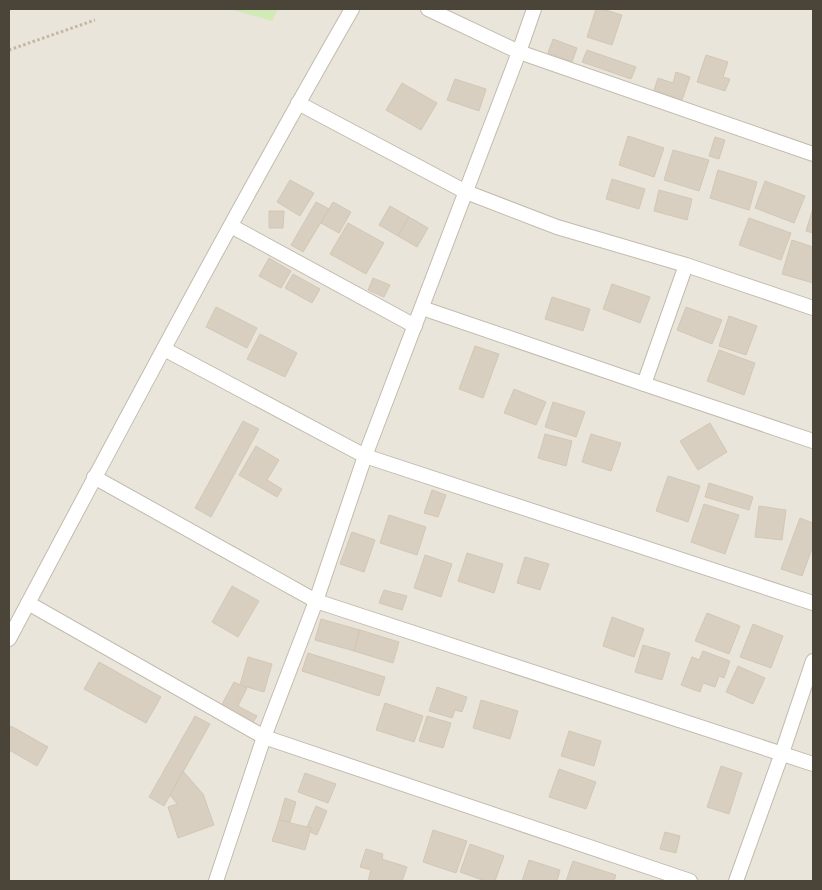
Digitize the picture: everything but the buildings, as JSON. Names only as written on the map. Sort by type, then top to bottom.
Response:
[{"type":"street","points":[[9,639],[94,477],[298,103],[352,9]]},
{"type":"street","points":[[428,9],[519,52],[813,154]]},
{"type":"street","points":[[216,881],[264,737],[316,601],[366,456],[534,9]]},
{"type":"street","points":[[298,103],[466,192],[557,227],[686,265],[813,308]]},
{"type":"street","points":[[231,226],[415,326]]},
{"type":"street","points":[[644,384],[686,265]]},
{"type":"street","points":[[422,308],[813,441]]},
{"type":"street","points":[[164,349],[366,456],[813,603]]},
{"type":"street","points":[[94,477],[316,601],[813,764]]},
{"type":"street","points":[[28,603],[264,737],[690,881]]},
{"type":"street","points":[[736,881],[813,661]]},
{"type":"path","points":[[9,50],[95,20]]},
{"type":"shaded area","points":[[9,9],[813,9],[813,881],[9,881]]},
{"type":"green space","points":[[230,9],[278,9],[272,21]]}]
